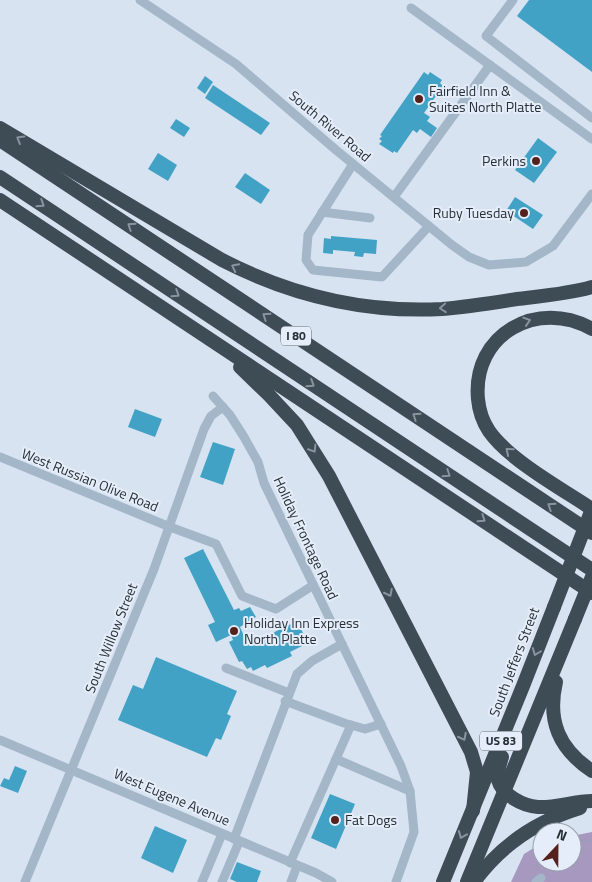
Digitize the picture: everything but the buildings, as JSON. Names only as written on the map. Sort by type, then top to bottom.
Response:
[{"type":"highway","points":[[0,128],[248,274],[321,298],[371,307],[442,309],[564,293],[592,286]]},
{"type":"highway","name":"I 80","points":[[0,140],[592,533]]},
{"type":"highway","name":"I 80","points":[[0,177],[592,570]]},
{"type":"highway","points":[[0,200],[592,593]]},
{"type":"highway","points":[[492,303],[537,301],[592,293]]},
{"type":"highway","points":[[592,330],[583,324],[556,317],[542,317],[520,324],[500,337],[485,357],[480,368],[478,391],[482,417],[488,430],[500,444],[592,509]]},
{"type":"highway","points":[[178,318],[226,355],[270,395],[297,425],[325,469],[471,752],[477,772],[473,811]]},
{"type":"highway","name":"South Jeffers Street","points":[[443,882],[523,686],[592,509]]},
{"type":"highway","name":"US 83","points":[[468,882],[592,577]]},
{"type":"highway","points":[[575,619],[556,680],[552,699],[553,714],[562,742],[573,757],[592,770]]},
{"type":"highway","points":[[523,686],[499,769],[498,780],[504,791],[520,802],[539,807],[592,802]]},
{"type":"highway","points":[[474,882],[497,855],[517,838],[546,821],[592,802]]},
{"type":"street","name":"South River Road","points":[[140,0],[236,64],[353,164],[469,256],[490,265],[526,262],[553,246],[592,194]]},
{"type":"street","points":[[513,0],[486,36],[592,118]]},
{"type":"street","points":[[411,8],[592,139]]},
{"type":"street","points":[[394,197],[490,65]]},
{"type":"street","points":[[353,164],[308,235],[306,260],[313,270],[382,277],[429,226]]},
{"type":"street","points":[[322,212],[370,218]]},
{"type":"street","name":"Holiday Frontage Road","points":[[213,396],[244,437],[258,462],[264,483],[312,586],[401,766],[410,792],[414,832],[396,882]]},
{"type":"street","name":"South Willow Street","points":[[24,882],[124,644],[170,527],[204,428],[211,416],[222,407]]},
{"type":"street","name":"West Russian Olive Road","points":[[0,457],[216,544],[242,596],[276,609],[312,586]]},
{"type":"street","points":[[222,882],[296,674],[312,661],[342,644]]},
{"type":"street","points":[[226,668],[351,725],[365,729],[381,724]]},
{"type":"street","points":[[292,882],[294,864],[351,725]]},
{"type":"street","name":"West Eugene Avenue","points":[[0,740],[72,769],[332,882]]},
{"type":"street","points":[[336,759],[410,792]]},
{"type":"street","points":[[202,882],[222,834]]},
{"type":"shaded area","points":[[592,832],[592,882],[511,882],[524,854],[532,849],[532,872],[582,872],[582,834]]},
{"type":"place","name":"Fairfield Inn & Suites North Platte","points":[[419,99]]},
{"type":"place","name":"Perkins","points":[[536,161]]},
{"type":"place","name":"Ruby Tuesday","points":[[524,213]]},
{"type":"place","name":"Holiday Inn Express North Platte","points":[[234,631]]},
{"type":"place","name":"Fat Dogs","points":[[335,820]]}]
